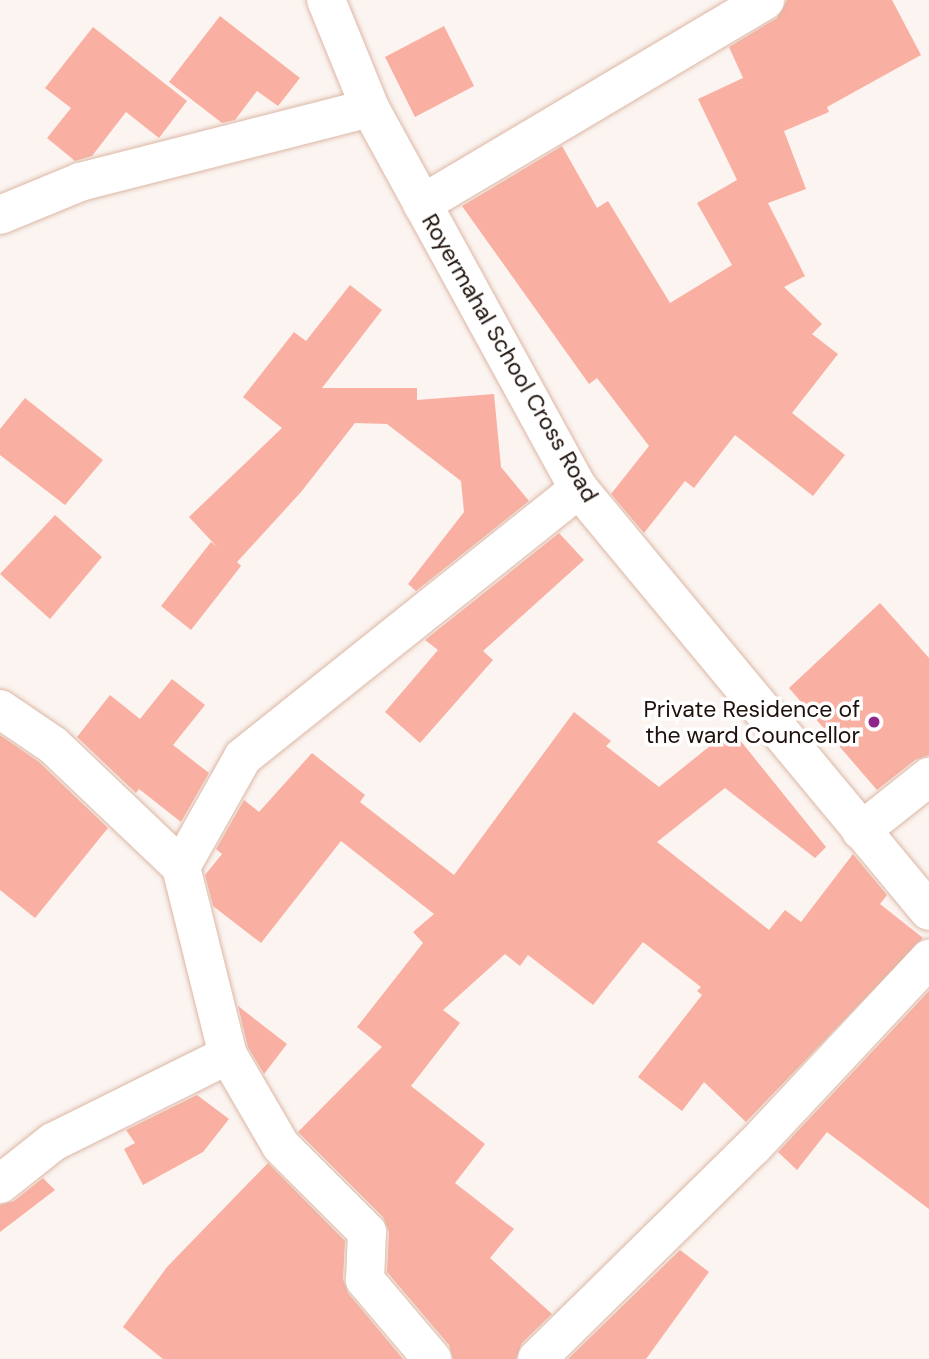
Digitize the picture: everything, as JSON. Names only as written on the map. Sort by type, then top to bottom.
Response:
[{"type":"street","name":"Royermahal School Cross Road","points":[[326,0],[370,108],[579,489],[929,911]]},
{"type":"street","points":[[422,204],[765,0]]},
{"type":"street","points":[[0,215],[80,182],[370,108]]},
{"type":"street","points":[[181,867],[243,757],[579,489]]},
{"type":"street","points":[[0,709],[52,746],[181,867],[228,1055],[281,1146],[367,1232],[365,1280],[432,1359]]},
{"type":"street","points":[[860,831],[929,777]]},
{"type":"street","points":[[537,1359],[753,1147],[929,960]]},
{"type":"street","points":[[0,1184],[53,1142],[228,1055]]},
{"type":"building","points":[[787,0],[892,0],[921,55],[827,107],[829,112],[784,131],[806,189],[768,203],[805,276],[784,287],[822,324],[812,334],[838,354],[792,413],[845,455],[813,496],[735,435],[694,488],[685,481],[644,533],[611,494],[649,446],[597,378],[589,384],[462,206],[562,146],[597,208],[608,201],[670,303],[732,265],[697,203],[737,180],[698,99],[743,78],[729,47],[777,18]]},
{"type":"building","points":[[220,16],[300,78],[278,106],[257,91],[235,120],[222,123],[169,82]]},
{"type":"building","points":[[444,26],[474,86],[415,117],[385,57]]},
{"type":"building","points":[[93,27],[187,101],[159,138],[126,112],[92,156],[75,161],[47,138],[71,108],[45,88]]},
{"type":"building","points":[[350,285],[382,310],[322,388],[417,388],[417,400],[494,394],[501,467],[529,501],[416,591],[408,584],[464,512],[461,481],[387,424],[355,423],[301,492],[237,562],[241,566],[191,630],[161,606],[211,542],[217,547],[189,517],[282,428],[243,397],[294,332],[306,341]]},
{"type":"building","points":[[25,398],[103,460],[65,505],[0,455],[0,429]]},
{"type":"building","points":[[55,515],[102,557],[50,619],[0,574]]},
{"type":"building","points":[[559,533],[584,560],[483,651],[493,660],[420,743],[385,712],[438,650],[425,640]]},
{"type":"building","name":"Private Residence of the ward Councellor","points":[[880,603],[929,658],[929,755],[915,760],[877,790],[789,688]]},
{"type":"building","points":[[172,679],[205,705],[173,745],[209,773],[181,822],[139,789],[136,793],[77,737],[110,695],[140,719]]},
{"type":"building","points":[[574,712],[611,741],[606,746],[659,787],[731,729],[826,847],[815,858],[725,788],[657,842],[769,930],[785,910],[801,922],[853,854],[887,895],[880,904],[923,938],[746,1122],[704,1082],[682,1111],[638,1077],[702,995],[697,991],[701,987],[643,942],[593,1005],[528,955],[520,966],[505,954],[443,1010],[460,1023],[411,1086],[485,1144],[455,1183],[514,1229],[490,1258],[552,1314],[522,1343],[516,1359],[453,1359],[449,1345],[387,1272],[389,1232],[383,1217],[298,1132],[382,1047],[357,1027],[423,943],[413,932],[434,914],[341,841],[261,943],[213,906],[205,875],[222,854],[216,849],[244,800],[259,812],[312,753],[365,795],[360,802],[454,875]]},
{"type":"building","points":[[0,735],[39,762],[108,828],[35,918],[0,890]]},
{"type":"building","points":[[929,991],[929,1209],[827,1132],[797,1170],[778,1152]]},
{"type":"building","points":[[238,1006],[287,1044],[264,1074],[248,1047]]},
{"type":"building","points":[[197,1095],[229,1119],[203,1152],[143,1185],[124,1149],[135,1143],[126,1130]]},
{"type":"building","points":[[268,1163],[345,1241],[343,1279],[348,1293],[403,1359],[163,1359],[123,1327],[167,1267]]},
{"type":"building","points":[[43,1178],[55,1190],[0,1232],[0,1205],[14,1201]]},
{"type":"building","points":[[680,1250],[709,1272],[646,1359],[568,1359]]},
{"type":"place","name":"Private Residence of the ward Councellor","points":[[874,722]]}]
